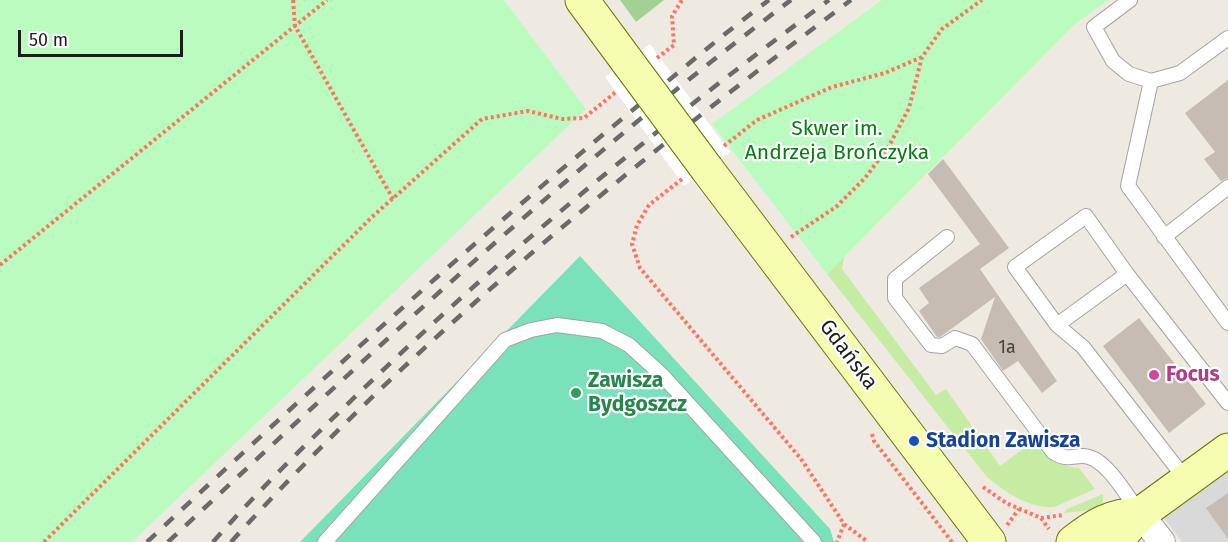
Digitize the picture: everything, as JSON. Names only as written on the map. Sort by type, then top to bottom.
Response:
[{"type":"main road","points":[[582,0],[634,70]]},
{"type":"main road","name":"Gdańska","points":[[634,70],[706,169],[989,542]]},
{"type":"main road","points":[[1073,542],[1109,532],[1140,514],[1228,450]]},
{"type":"street","points":[[1140,514],[1162,542]]},
{"type":"lane","points":[[1130,0],[1094,27],[1113,61],[1129,74],[1151,81],[1180,73],[1228,38]]},
{"type":"lane","points":[[1151,81],[1128,186],[1228,323]]},
{"type":"lane","points":[[1164,237],[1228,187]]},
{"type":"lane","points":[[1187,481],[1083,347],[1057,325],[1015,267],[1086,216],[1127,274],[1228,403]]},
{"type":"lane","points":[[947,237],[895,279],[895,298],[931,345],[942,346],[955,338],[972,344],[1053,452],[1062,458],[1087,456],[1099,462],[1118,483],[1140,514]]},
{"type":"lane","points":[[1057,325],[1127,274]]},
{"type":"lane","points":[[325,542],[505,340],[531,330],[557,325],[602,330],[629,345],[662,375],[814,542]]},
{"type":"path","points":[[293,0],[295,26],[393,199]]},
{"type":"path","points":[[0,265],[327,0]]},
{"type":"path","points":[[44,542],[393,199],[482,119],[528,111],[562,118],[584,118],[634,70],[674,45],[672,16],[682,0]]},
{"type":"path","points":[[790,238],[836,207],[865,178],[889,146],[909,108],[922,57],[942,29],[982,0]]},
{"type":"path","points":[[1006,503],[1041,518]]},
{"type":"path","points":[[844,524],[868,542]]},
{"type":"shaded area","points":[[1228,450],[1228,542],[1182,542],[1164,518],[1187,481]]},
{"type":"green space","points":[[0,0],[504,0],[586,109],[132,542],[0,542]]},
{"type":"green space","points":[[620,0],[664,0],[636,22]]},
{"type":"green space","name":"Skwer im. Andrzeja Brończyka","points":[[882,0],[1108,0],[1074,25],[827,274],[712,124]]},
{"type":"green space","name":"Zawisza Bydgoszcz","points":[[580,256],[830,529],[834,542],[300,542]]},
{"type":"green space","points":[[844,257],[842,269],[936,395],[946,389],[1000,466],[1035,440],[1053,460],[1079,468],[1095,489],[1054,507],[1045,507],[1018,498],[987,477],[827,274]]},
{"type":"green space","points":[[1103,494],[1103,502],[1098,509],[1064,513],[1067,509]]},
{"type":"pier","points":[[650,44],[730,152],[684,186],[605,77]]},
{"type":"building","points":[[1228,80],[1228,178],[1221,181],[1204,159],[1215,152],[1185,113]]},
{"type":"building","points":[[943,159],[1009,248],[980,269],[1057,381],[1042,393],[1018,361],[1003,371],[981,339],[995,297],[940,337],[937,337],[919,311],[929,303],[919,288],[980,244],[928,174]]},
{"type":"building","name":"Focus","points":[[1139,318],[1206,404],[1169,433],[1103,346]]},
{"type":"building","points":[[1228,493],[1228,539],[1206,508]]},
{"type":"railway","points":[[147,542],[461,256],[590,145],[769,0]]},
{"type":"railway","points":[[168,542],[319,401],[550,195],[709,63],[791,0]]},
{"type":"railway","points":[[213,542],[322,429],[471,289],[647,140],[829,0]]},
{"type":"railway","points":[[231,542],[375,394],[450,324],[607,190],[851,0]]},
{"type":"place","name":"Focus","points":[[1154,375]]},
{"type":"place","name":"Zawisza Bydgoszcz","points":[[576,393]]},
{"type":"place","name":"Stadion Zawisza","points":[[914,441]]}]
